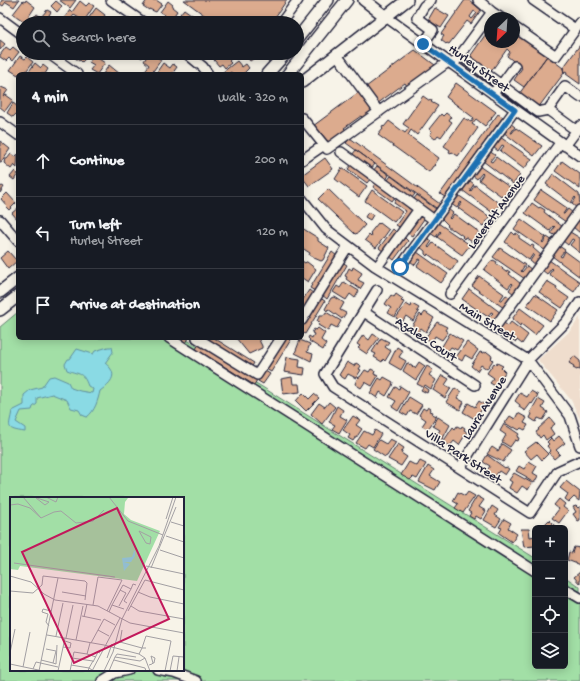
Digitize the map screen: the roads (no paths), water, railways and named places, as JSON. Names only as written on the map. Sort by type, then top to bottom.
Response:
[{"type":"main road","points":[[304,30],[328,0]]},
{"type":"main road","points":[[304,54],[348,0]]},
{"type":"main road","name":"Hurley Street","points":[[364,0],[386,17]]},
{"type":"main road","points":[[304,80],[407,0]]},
{"type":"main road","points":[[269,72],[280,60]]},
{"type":"main road","points":[[290,72],[299,60]]},
{"type":"main road","points":[[0,292],[16,280]]},
{"type":"main road","points":[[0,310],[16,298]]},
{"type":"street","points":[[111,0],[134,16]]},
{"type":"street","points":[[286,16],[298,0]]},
{"type":"street","points":[[423,44],[433,30],[417,18],[424,6],[431,0]]},
{"type":"street","points":[[478,0],[492,12]]},
{"type":"street","points":[[520,31],[556,56],[578,26],[533,0]]},
{"type":"street","name":"Hurley Street","points":[[386,17],[580,156]]},
{"type":"street","points":[[0,18],[16,30]]},
{"type":"street","points":[[304,120],[327,149],[451,64],[460,56],[484,23]]},
{"type":"street","points":[[337,55],[379,112]]},
{"type":"street","points":[[460,56],[538,112],[548,110],[565,86],[580,97]]},
{"type":"street","points":[[58,60],[74,72]]},
{"type":"street","points":[[194,60],[207,72]]},
{"type":"street","points":[[493,94],[515,66]]},
{"type":"street","points":[[400,267],[515,110]]},
{"type":"street","points":[[548,110],[578,129]]},
{"type":"street","points":[[0,122],[16,134]]},
{"type":"street","name":"Leverett Avenue","points":[[450,294],[563,144],[578,129]]},
{"type":"street","points":[[304,159],[324,145]]},
{"type":"street","points":[[341,152],[430,217]]},
{"type":"street","name":"Main Street","points":[[304,202],[326,229],[377,267],[528,360],[570,416],[580,446]]},
{"type":"street","points":[[377,267],[419,209]]},
{"type":"street","points":[[495,327],[580,210]]},
{"type":"street","points":[[0,220],[16,239]]},
{"type":"street","points":[[304,317],[348,246]]},
{"type":"street","points":[[364,312],[377,290]]},
{"type":"street","name":"Laura Avenue","points":[[460,468],[528,360],[566,322],[580,302]]},
{"type":"street","name":"Villa Park Street","points":[[364,312],[326,374],[333,387],[530,513],[558,471],[580,460]]},
{"type":"street","name":"Azalea Court","points":[[364,312],[475,385]]},
{"type":"street","points":[[572,314],[580,320]]},
{"type":"street","points":[[172,340],[532,569]]},
{"type":"street","points":[[201,340],[257,375],[280,340]]},
{"type":"street","points":[[568,591],[580,598]]},
{"type":"street","points":[[102,681],[115,673],[125,671]]},
{"type":"street","points":[[163,671],[174,673],[196,681]]},
{"type":"water","points":[[112,347],[113,352],[105,363],[112,371],[112,378],[111,381],[100,391],[97,402],[90,415],[87,417],[82,415],[79,410],[71,408],[67,400],[52,394],[37,398],[37,404],[32,410],[21,411],[16,422],[25,428],[25,432],[11,429],[10,424],[12,411],[24,405],[24,395],[30,390],[42,387],[49,377],[54,376],[68,382],[71,388],[92,393],[93,389],[88,386],[83,376],[67,370],[65,364],[77,349],[93,354],[95,351]]}]
